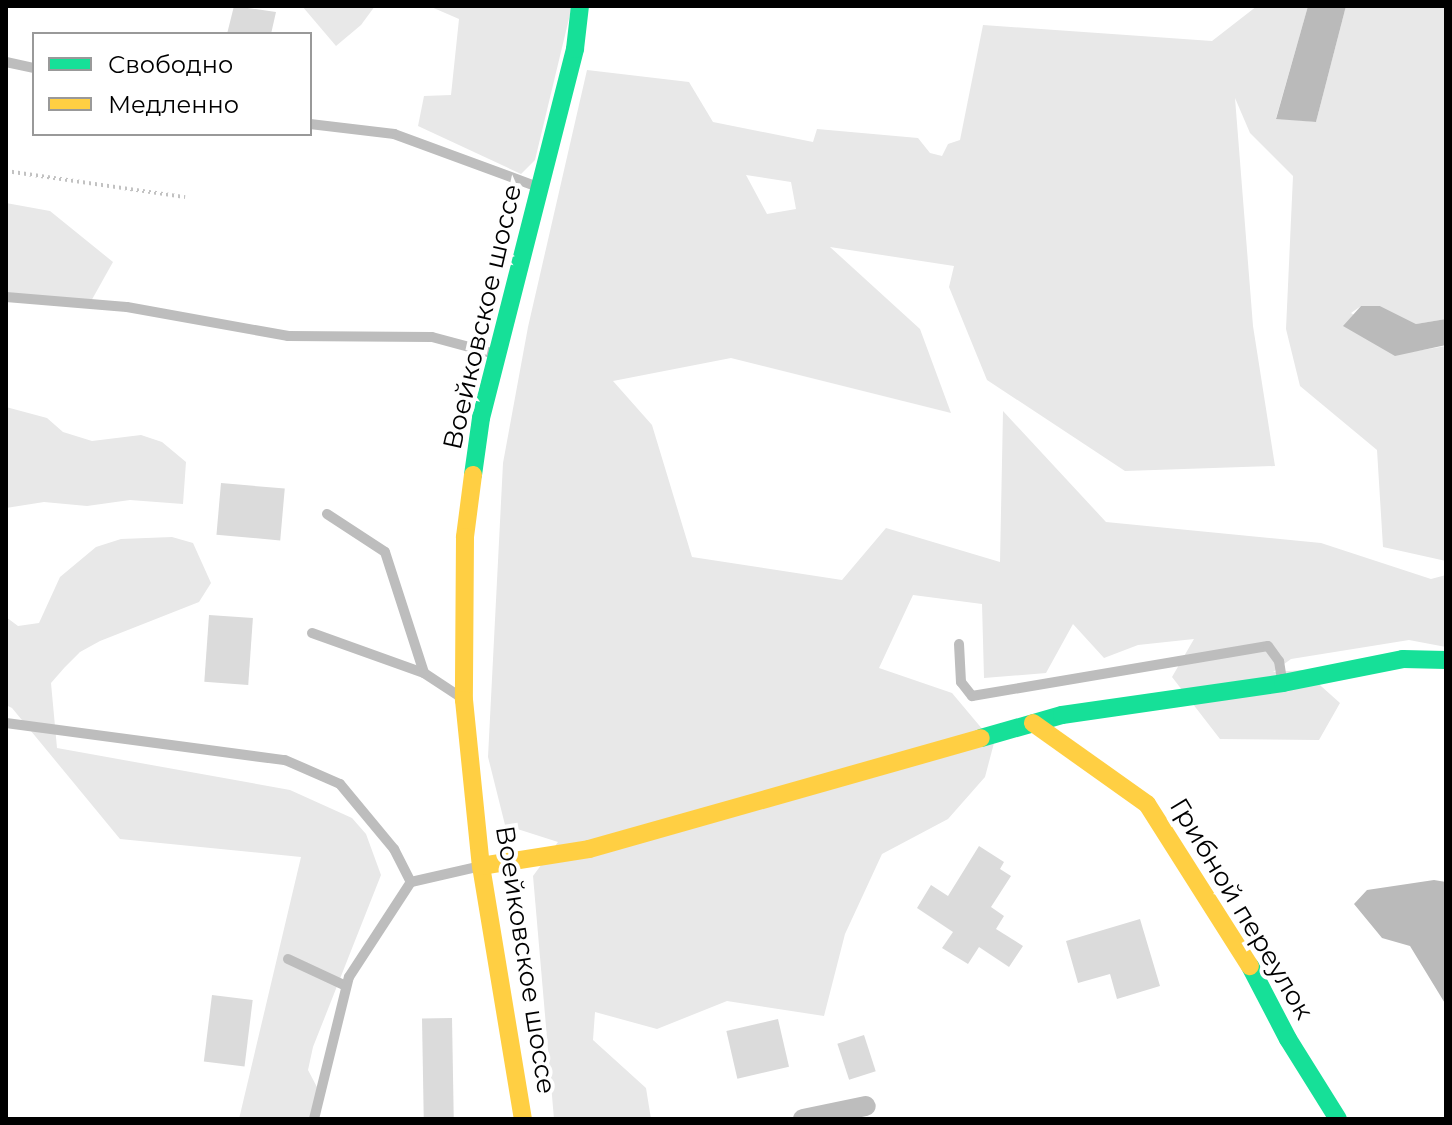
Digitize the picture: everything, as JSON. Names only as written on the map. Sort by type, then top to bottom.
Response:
[{"type":"street","name":"Воейковское шоссе","points":[[523,1119],[481,866],[464,700],[465,537],[481,418],[575,49],[580,6]]},
{"type":"street","points":[[481,866],[589,849],[1062,715],[1283,683],[1403,659],[1446,660]]},
{"type":"street","name":"Грибной переулок","points":[[1033,723],[1147,804],[1249,965],[1288,1039],[1338,1119]]},
{"type":"street","points":[[803,1119],[866,1106]]},
{"type":"lane","points":[[6,62],[32,68]]},
{"type":"lane","points":[[312,124],[394,134],[539,187]]},
{"type":"lane","points":[[6,297],[127,307],[288,336],[432,337],[496,355]]},
{"type":"lane","points":[[327,514],[385,552],[424,673]]},
{"type":"lane","points":[[312,633],[424,673],[464,700]]},
{"type":"lane","points":[[959,644],[961,682],[972,696],[1268,646],[1279,661],[1283,683]]},
{"type":"lane","points":[[6,723],[285,760],[340,784],[394,849],[411,882]]},
{"type":"lane","points":[[314,1119],[346,986],[411,882],[481,866]]},
{"type":"lane","points":[[288,959],[346,986]]},
{"type":"path","points":[[6,171],[185,197]]},
{"type":"shaded area","points":[[302,6],[375,6],[361,25],[336,46]]},
{"type":"shaded area","points":[[429,6],[572,6],[535,160],[521,174],[418,126],[424,96],[451,95],[459,19]]},
{"type":"shaded area","points":[[1257,6],[1308,6],[1276,118],[1316,122],[1346,6],[1446,6],[1446,319],[1416,324],[1380,306],[1361,306],[1351,313],[1410,352],[1446,346],[1446,561],[1383,547],[1377,450],[1300,386],[1286,329],[1293,176],[1250,133],[1235,98],[1253,326],[1275,466],[1125,471],[987,380],[949,287],[954,266],[830,247],[920,329],[951,413],[731,358],[613,381],[652,425],[692,557],[842,580],[886,528],[1000,562],[1003,411],[1106,522],[1321,543],[1431,579],[1446,575],[1446,647],[1409,640],[1291,659],[1273,672],[1303,670],[1340,703],[1319,740],[1220,739],[1172,677],[1194,639],[1138,645],[1104,658],[1073,624],[1046,673],[984,678],[982,604],[913,595],[879,668],[952,693],[994,743],[985,777],[948,819],[882,854],[845,934],[824,1016],[727,1001],[657,1029],[595,1012],[593,1040],[646,1088],[651,1119],[554,1119],[533,876],[558,842],[505,825],[488,757],[503,463],[528,327],[587,70],[689,82],[713,122],[813,142],[817,129],[918,138],[930,153],[942,156],[948,144],[960,140],[983,25],[1212,41]],"holes":[[[746,175],[791,182],[796,209],[767,214]]]},
{"type":"shaded area","points":[[1308,6],[1346,6],[1316,122],[1276,119]]},
{"type":"shaded area","points":[[6,203],[50,211],[113,262],[90,303],[6,297]]},
{"type":"shaded area","points":[[1361,306],[1380,306],[1416,324],[1446,319],[1446,345],[1395,356],[1343,326]]},
{"type":"shaded area","points":[[6,407],[47,418],[63,432],[92,441],[141,435],[162,442],[186,462],[183,504],[130,500],[87,506],[44,502],[6,508]]},
{"type":"shaded area","points":[[172,537],[193,543],[211,583],[199,602],[100,641],[80,652],[65,667],[51,683],[57,748],[290,790],[352,818],[366,834],[381,875],[313,1047],[308,1070],[318,1089],[319,1119],[239,1119],[301,857],[120,839],[12,708],[6,705],[6,617],[18,626],[39,623],[60,577],[96,547],[121,539]]},
{"type":"shaded area","points":[[1434,880],[1446,882],[1446,1005],[1410,946],[1382,938],[1354,904],[1367,890]]},
{"type":"building","points":[[234,6],[276,12],[271,32],[228,32]]},
{"type":"building","points":[[221,483],[285,489],[280,540],[216,535]]},
{"type":"building","points":[[209,615],[253,618],[248,685],[204,682]]},
{"type":"building","points":[[979,846],[1004,862],[1000,869],[1011,876],[991,907],[1004,916],[996,929],[1023,946],[1009,967],[979,947],[968,964],[942,948],[953,932],[917,908],[931,885],[948,896]]},
{"type":"building","points":[[1140,919],[1160,986],[1117,999],[1110,974],[1078,983],[1066,941]]},
{"type":"building","points":[[212,995],[253,1000],[245,1066],[204,1062]]},
{"type":"building","points":[[452,1018],[454,1119],[424,1119],[422,1019]]},
{"type":"building","points":[[778,1019],[789,1067],[737,1079],[726,1031]]},
{"type":"building","points":[[864,1035],[876,1071],[849,1080],[837,1044]]},
{"type":"traffic: fast","points":[[473,475],[481,418],[575,49],[580,6]]},
{"type":"traffic: fast","points":[[981,738],[1062,715],[1283,683],[1403,659],[1446,660]]},
{"type":"traffic: fast","points":[[1250,966],[1288,1039],[1338,1119]]},
{"type":"traffic: slow","points":[[473,475],[465,537],[464,700],[481,866],[523,1119]]},
{"type":"traffic: slow","points":[[1033,723],[1147,804],[1250,966]]},
{"type":"traffic: slow","points":[[481,866],[589,849],[981,738]]}]
